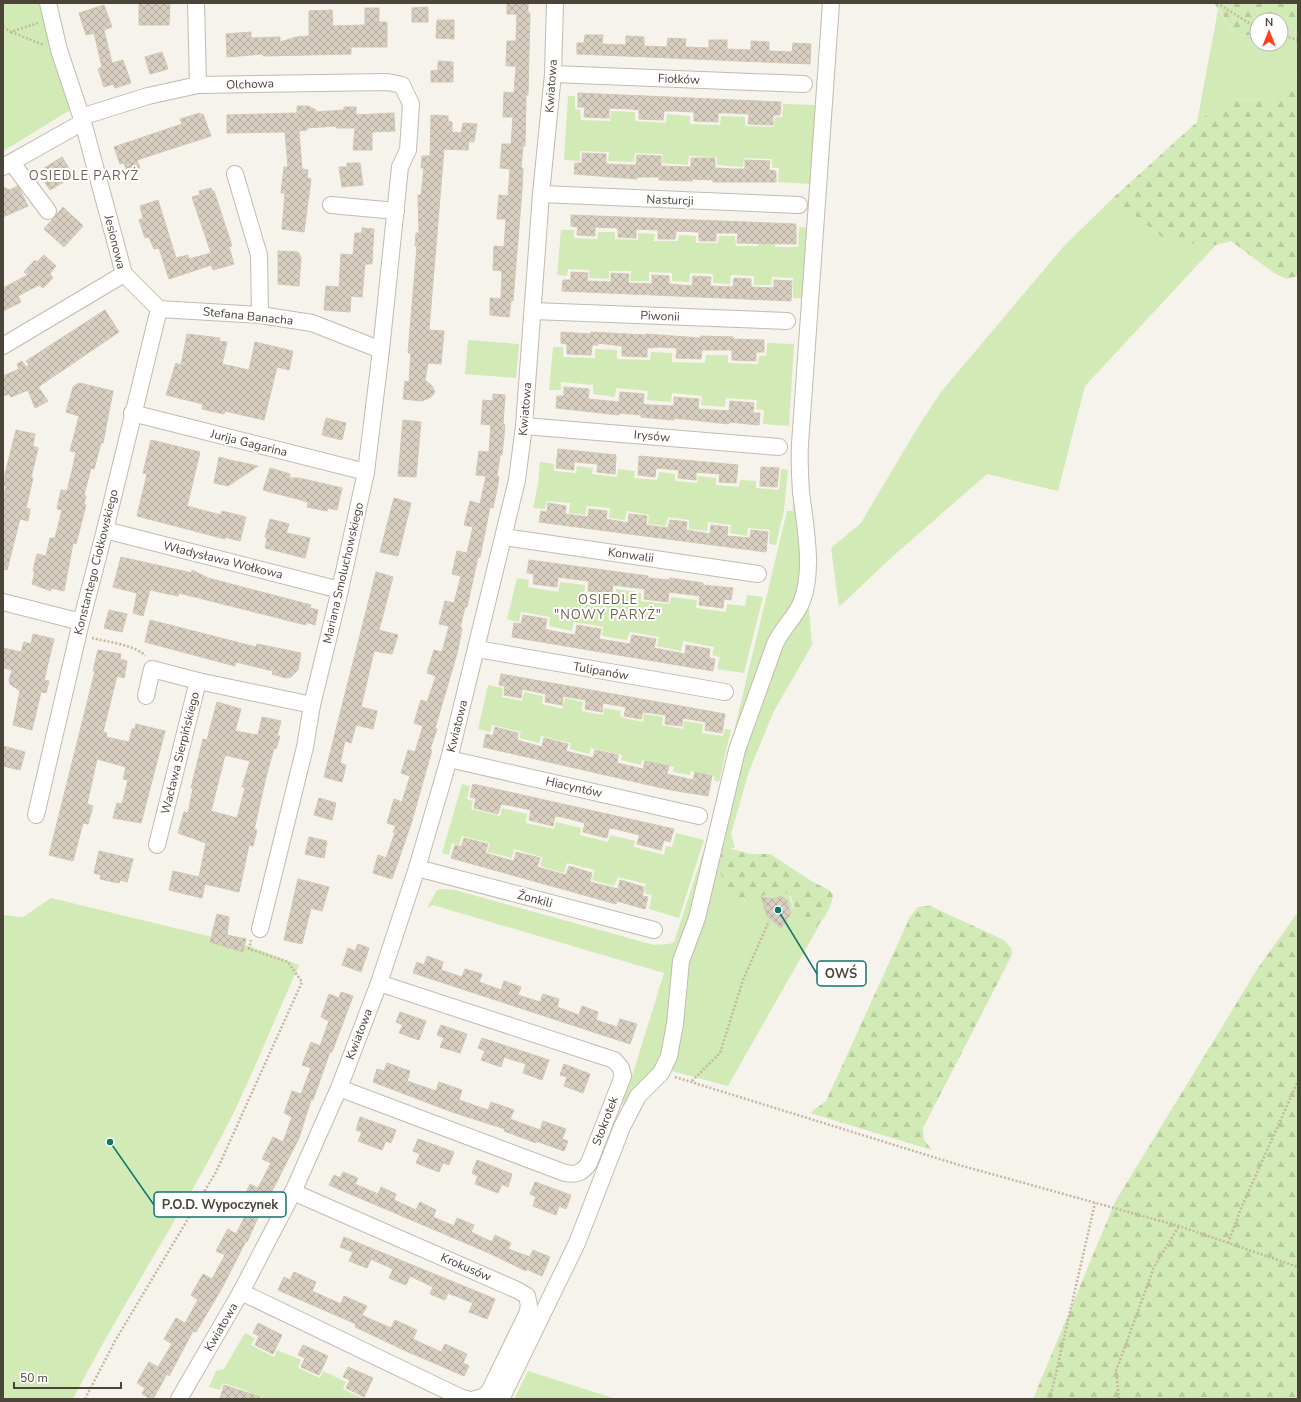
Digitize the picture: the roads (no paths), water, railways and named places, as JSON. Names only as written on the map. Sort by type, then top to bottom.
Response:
[{"type":"street","name":"Jesionowa","points":[[3,346],[124,274],[82,120],[58,45],[48,3]]},
{"type":"street","points":[[196,3],[198,85]]},
{"type":"street","name":"Kwiatowa","points":[[179,1399],[241,1292],[293,1192],[339,1088],[378,983],[417,868],[449,759],[517,480],[524,426],[541,194],[553,74],[555,3]]},
{"type":"street","points":[[501,1399],[577,1244],[622,1127],[638,1096],[661,1073],[669,1056],[675,1024],[681,961],[697,918],[737,750],[780,631],[798,610],[806,584],[807,547],[800,475],[800,444],[831,3]]},
{"type":"street","name":"Fiołków","points":[[553,74],[804,84]]},
{"type":"street","name":"Olchowa","points":[[82,120],[148,96],[198,85],[388,82],[402,85],[411,104]]},
{"type":"street","name":"Mariana Smoluchowskiego","points":[[260,929],[305,747],[312,705],[340,590],[366,472],[381,350],[400,167],[408,150],[411,104]]},
{"type":"street","points":[[48,211],[7,165],[82,120]]},
{"type":"street","points":[[235,174],[258,255],[260,315]]},
{"type":"street","name":"Nasturcji","points":[[541,194],[799,205]]},
{"type":"street","points":[[331,205],[396,211]]},
{"type":"street","points":[[124,274],[159,309]]},
{"type":"street","name":"Stefana Banacha","points":[[159,309],[260,315],[312,323],[381,350]]},
{"type":"street","name":"Konstantego Ciołkowskiego","points":[[36,815],[79,628],[105,530],[132,414],[159,309]]},
{"type":"street","name":"Piwonii","points":[[533,311],[787,321]]},
{"type":"street","name":"Jurija Gagarina","points":[[132,414],[366,472]]},
{"type":"street","name":"Irysów","points":[[524,426],[779,447]]},
{"type":"street","name":"Władysława Wołkowa","points":[[105,530],[340,590]]},
{"type":"street","name":"Konwalii","points":[[504,537],[758,574]]},
{"type":"street","points":[[3,602],[79,628]]},
{"type":"street","name":"Tulipanów","points":[[477,649],[725,692]]},
{"type":"street","points":[[146,696],[152,669],[198,681]]},
{"type":"street","name":"Wacława Sierpińskiego","points":[[157,845],[198,681],[312,705]]},
{"type":"street","name":"Hiacyntów","points":[[449,759],[699,816]]},
{"type":"street","name":"Żonkili","points":[[417,868],[654,930]]},
{"type":"street","name":"Stokrotek","points":[[339,1088],[565,1173],[576,1174],[584,1170],[589,1163],[623,1076],[621,1068],[614,1060],[378,983]]},
{"type":"street","name":"Krokusów","points":[[293,1192],[517,1290],[527,1296],[530,1306],[527,1314],[489,1392],[483,1397],[475,1399]]},
{"type":"street","points":[[241,1292],[462,1398],[467,1399]]},
{"type":"place","name":"OWŚ","points":[[778,910]]},
{"type":"place","name":"P.O.D. Wypoczynek","points":[[110,1142]]},
{"type":"district","name":"OSIEDLE PARYŻ","points":[[84,176]]},
{"type":"district","name":"OSIEDLE \"NOWY PARYŻ\"","points":[[608,608]]}]
